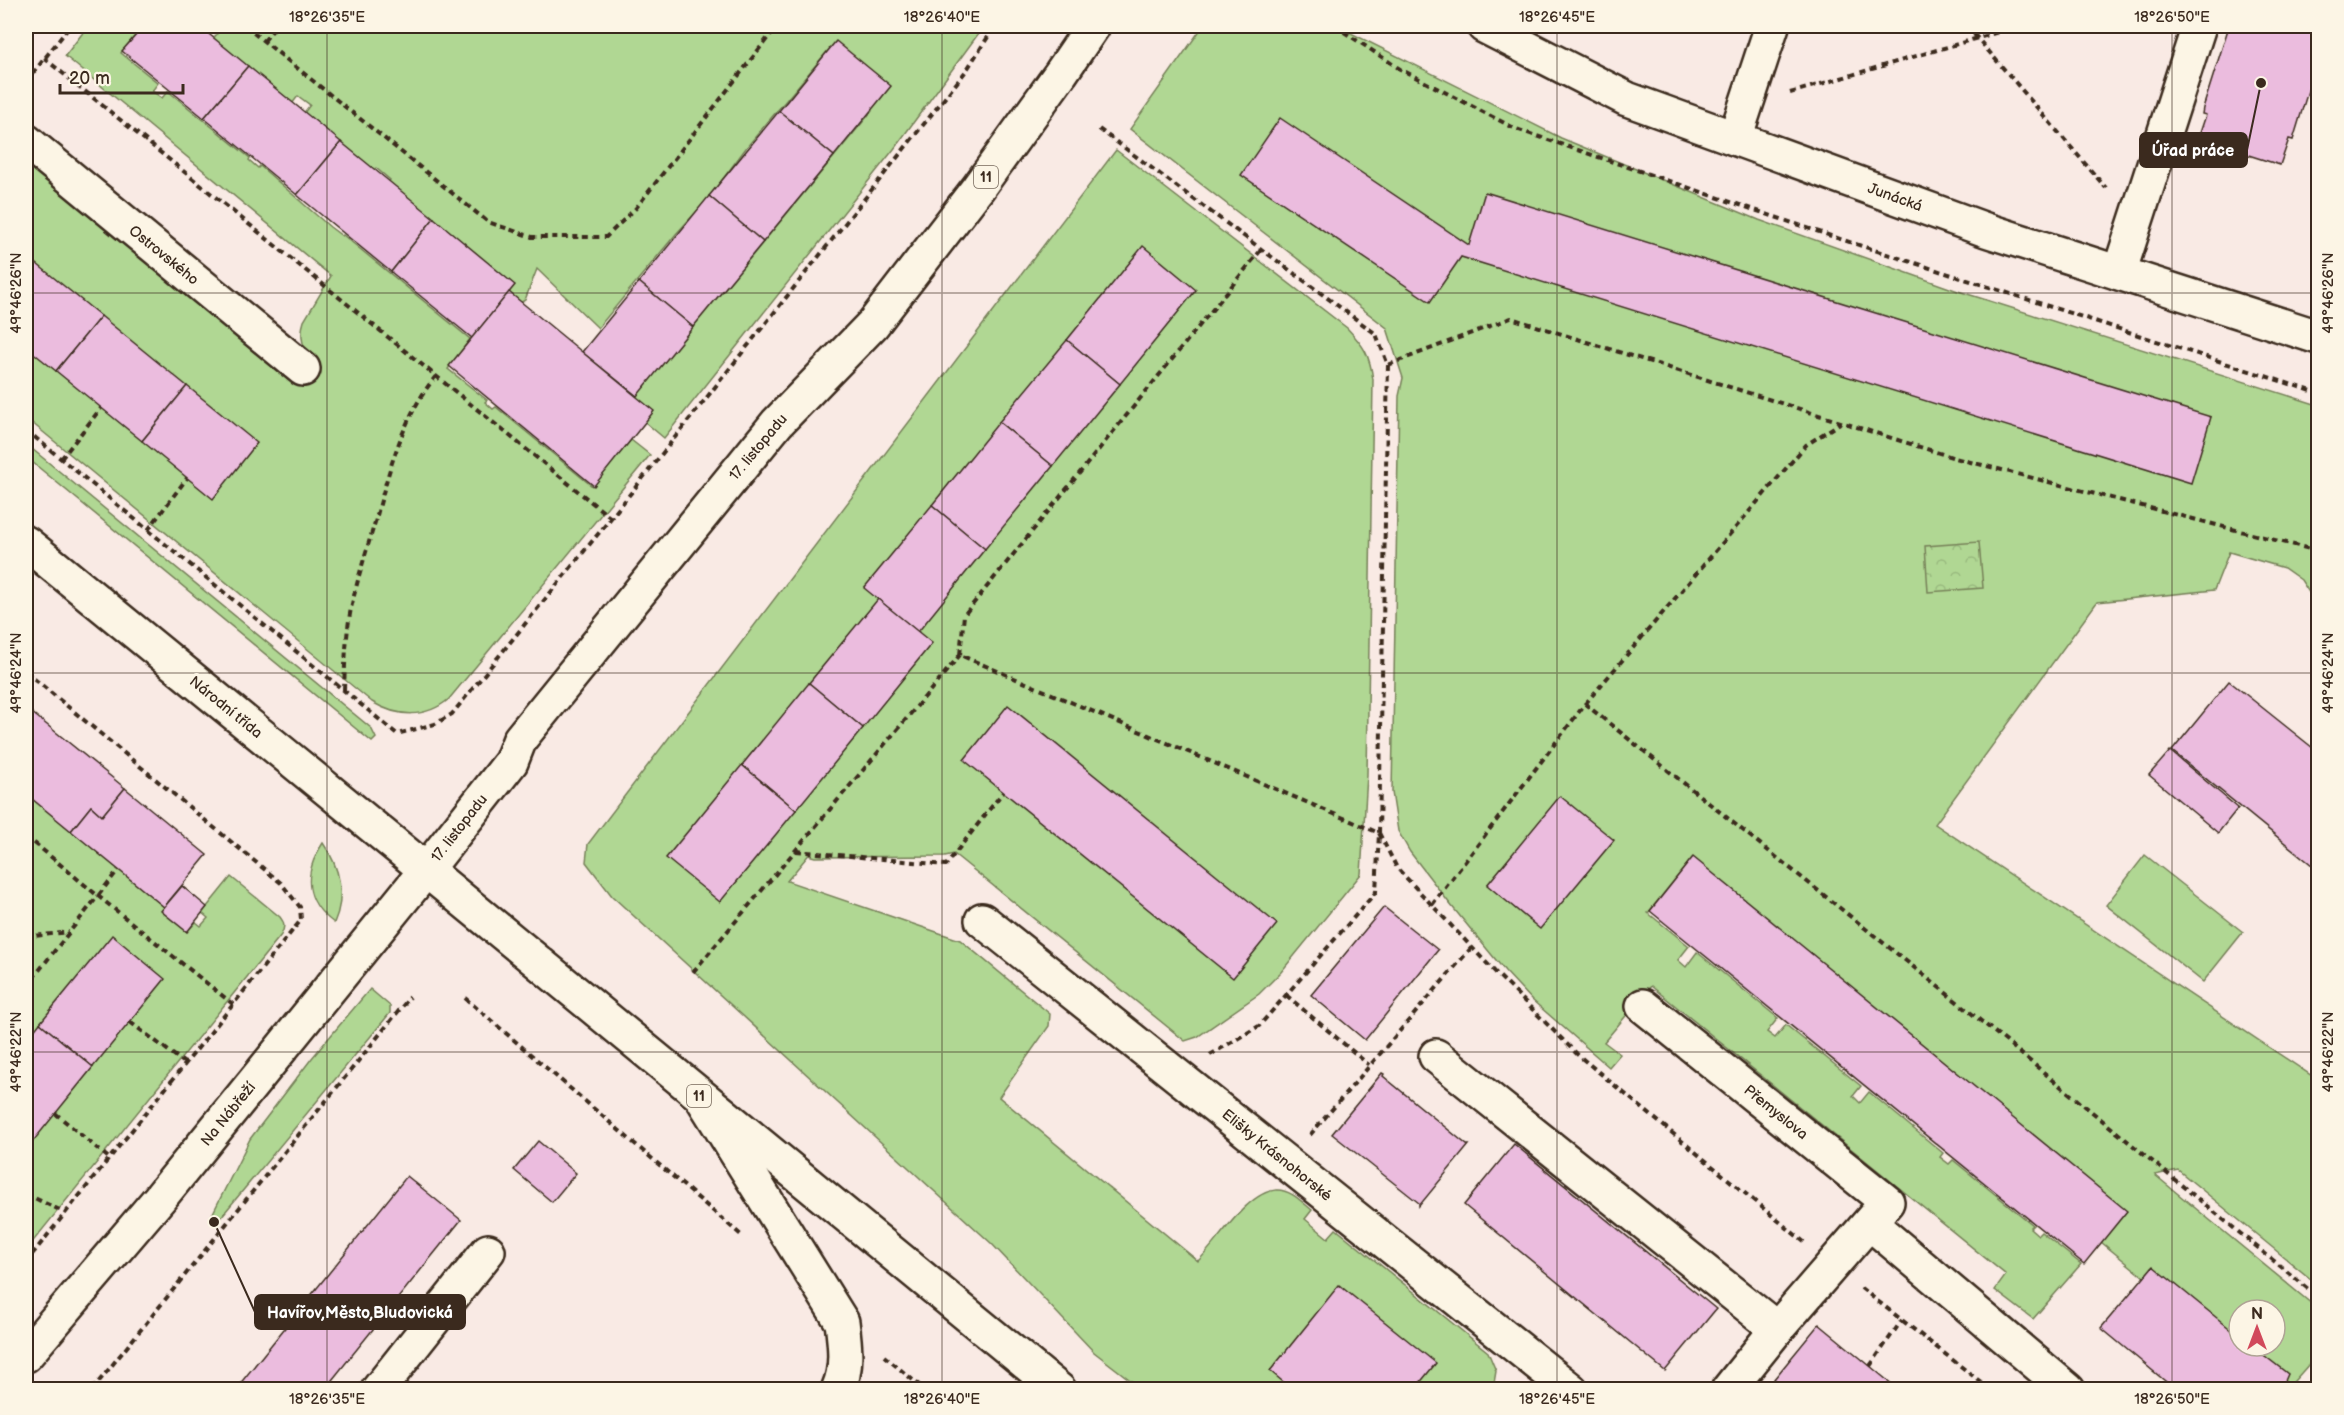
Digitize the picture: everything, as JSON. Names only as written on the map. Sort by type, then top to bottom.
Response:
[{"type":"street","name":"17. listopadu","points":[[426,870],[511,762],[520,739],[769,433],[873,324],[978,188],[1093,26]]},
{"type":"street","name":"Junácká","points":[[1484,26],[1627,99],[1986,230],[2319,337]]},
{"type":"street","points":[[1735,138],[1772,26]]},
{"type":"street","points":[[2119,273],[2199,26]]},
{"type":"street","name":"Ostrovského","points":[[26,141],[303,369]]},
{"type":"street","name":"Národní třída","points":[[26,543],[426,870]]},
{"type":"street","name":"11","points":[[426,870],[1059,1389]]},
{"type":"street","name":"Na Nábřeží","points":[[26,1355],[159,1199],[426,870]]},
{"type":"street","name":"Elišky Krásnohorské","points":[[982,920],[1571,1389]]},
{"type":"street","name":"Přemyslova","points":[[1643,1006],[1887,1202],[1728,1389]]},
{"type":"street","points":[[1436,1056],[1777,1329]]},
{"type":"street","points":[[701,1097],[842,1322],[845,1359],[838,1389]]},
{"type":"street","points":[[1870,1223],[2068,1389]]},
{"type":"street","points":[[378,1389],[488,1251]]},
{"type":"path","points":[[26,82],[70,26]]},
{"type":"path","points":[[245,26],[488,222],[532,237],[606,237],[636,208],[777,26]]},
{"type":"path","points":[[264,40],[276,26]]},
{"type":"path","points":[[26,430],[397,734],[447,719],[611,518],[966,71],[995,26]]},
{"type":"path","points":[[1335,26],[1400,69],[1516,129],[1834,237],[2319,393]]},
{"type":"path","points":[[1967,26],[2135,222]]},
{"type":"path","points":[[1780,96],[2019,26]]},
{"type":"path","points":[[44,58],[611,518]]},
{"type":"path","points":[[1098,129],[1376,334],[1388,364],[1376,892],[1259,1026],[1203,1058]]},
{"type":"path","points":[[693,972],[960,655],[964,615],[1261,250]]},
{"type":"path","points":[[1388,364],[1511,318],[1955,458],[2319,551]]},
{"type":"path","points":[[344,691],[345,650],[351,608],[386,483],[404,431],[422,393],[436,376]]},
{"type":"path","points":[[61,459],[101,408]]},
{"type":"path","points":[[1432,904],[1586,704],[1806,445],[1840,422]]},
{"type":"path","points":[[148,530],[188,478]]},
{"type":"path","points":[[960,655],[1379,833],[1397,868],[1578,1055],[1833,1266],[1991,1389]]},
{"type":"path","points":[[26,672],[281,883],[300,907],[301,920],[26,1262]]},
{"type":"path","points":[[1586,704],[1981,1021],[2319,1297]]},
{"type":"path","points":[[795,850],[946,865],[1003,792]]},
{"type":"path","points":[[26,807],[32,799]]},
{"type":"path","points":[[26,836],[234,1005]]},
{"type":"path","points":[[26,987],[118,870]]},
{"type":"path","points":[[26,937],[70,932]]},
{"type":"path","points":[[1302,1144],[1472,947]]},
{"type":"path","points":[[1286,996],[1370,1065]]},
{"type":"path","points":[[92,1389],[410,997]]},
{"type":"path","points":[[465,998],[744,1237]]},
{"type":"path","points":[[130,1022],[186,1064]]},
{"type":"path","points":[[55,1113],[110,1159]]},
{"type":"path","points":[[26,1194],[66,1213]]},
{"type":"path","points":[[1870,1366],[1902,1320]]},
{"type":"green space","points":[[88,26],[142,27],[121,53],[158,83],[152,91],[162,98],[168,91],[250,158],[249,160],[258,168],[260,166],[330,227],[343,235],[470,339],[448,369],[487,400],[485,402],[493,409],[496,407],[592,486],[631,440],[650,455],[449,699],[440,705],[421,713],[411,714],[391,711],[372,702],[26,418],[26,164],[293,383],[311,361],[303,341],[304,321],[331,276],[65,56]]},
{"type":"green space","points":[[213,26],[984,26],[894,149],[664,438],[645,422],[635,397],[872,111],[835,42],[746,148],[708,199],[598,328],[537,269],[525,300],[520,303],[388,183],[390,180],[376,168],[373,171],[303,114],[310,105],[298,96],[292,104],[213,39],[219,31]]},
{"type":"green space","points":[[1203,26],[1337,26],[1561,138],[1759,220],[1958,291],[2318,405],[2318,535],[2312,597],[2301,580],[2284,568],[2229,552],[2214,590],[2097,602],[1935,824],[2318,1080],[2318,1285],[2178,1170],[2155,1175],[2318,1309],[2318,1354],[2287,1389],[2279,1389],[2258,1358],[2287,1358],[2287,1298],[2227,1298],[2227,1328],[2152,1267],[2144,1277],[2101,1242],[1692,858],[1648,913],[1689,946],[1678,960],[1686,967],[1697,952],[1778,1018],[1767,1032],[1775,1038],[1786,1025],[1861,1086],[1853,1096],[1860,1103],[1869,1092],[1943,1153],[1940,1157],[1949,1164],[1953,1160],[2033,1225],[2030,1228],[2038,1235],[2041,1232],[2081,1264],[2033,1319],[1995,1290],[2006,1275],[1651,986],[1604,1042],[1620,1054],[1609,1067],[1532,1000],[1505,971],[1410,852],[1398,831],[1392,792],[1399,396],[1403,378],[1387,328],[1130,129]]},
{"type":"green space","points":[[1116,150],[1347,328],[1368,357],[1373,380],[1367,775],[1361,874],[1281,972],[1259,994],[1197,1037],[1185,1041],[954,854],[945,856],[815,857],[811,856],[811,852],[787,881],[960,940],[1050,1014],[1049,1026],[999,1097],[1198,1261],[1254,1199],[1276,1190],[1286,1192],[1312,1210],[1305,1219],[1328,1238],[1336,1229],[1488,1352],[1496,1371],[1493,1389],[1142,1389],[1094,1352],[992,1244],[612,896],[586,862],[588,844]]},
{"type":"green space","points":[[26,444],[371,728],[376,738],[372,742],[26,457]]},
{"type":"green space","points":[[1979,542],[1983,588],[1928,592],[1925,546]]},
{"type":"green space","points":[[26,794],[164,907],[162,912],[187,932],[196,922],[201,926],[208,918],[202,913],[231,877],[280,917],[284,926],[281,935],[26,1250]]},
{"type":"green space","points":[[323,843],[334,862],[339,882],[340,902],[334,923],[317,905],[310,886],[312,865]]},
{"type":"green space","points":[[2145,855],[2243,932],[2203,982],[2106,905]]},
{"type":"green space","points":[[370,989],[390,1006],[390,1013],[216,1223],[210,1219],[250,1139],[312,1058]]},
{"type":"building","points":[[144,26],[199,26],[248,66],[204,118],[122,51]]},
{"type":"building","points":[[2229,26],[2318,26],[2318,58],[2293,140],[2289,139],[2280,165],[2198,139],[2206,115],[2202,114],[2203,108]]},
{"type":"building","points":[[836,41],[891,86],[834,156],[779,111]]},
{"type":"building","points":[[248,66],[341,142],[297,195],[204,118]]},
{"type":"building","points":[[779,111],[834,156],[763,242],[709,196]]},
{"type":"building","points":[[1280,118],[1469,245],[1485,192],[2211,417],[2191,483],[1461,257],[1430,302],[1241,175]]},
{"type":"building","points":[[341,142],[434,218],[391,272],[297,195]]},
{"type":"building","points":[[709,196],[763,242],[693,327],[639,282]]},
{"type":"building","points":[[434,218],[515,285],[472,338],[391,272]]},
{"type":"building","points":[[1143,246],[1196,290],[1120,384],[1067,340]]},
{"type":"building","points":[[32,260],[101,316],[56,371],[26,347],[26,268]]},
{"type":"building","points":[[639,282],[693,327],[637,396],[582,352]]},
{"type":"building","points":[[509,292],[654,411],[594,486],[449,366]]},
{"type":"building","points":[[101,316],[187,386],[142,441],[56,371]]},
{"type":"building","points":[[1067,340],[1120,384],[1053,466],[999,422]]},
{"type":"building","points":[[187,386],[257,443],[213,499],[142,441]]},
{"type":"building","points":[[999,422],[1053,466],[985,549],[932,505]]},
{"type":"building","points":[[932,505],[985,549],[918,632],[864,588]]},
{"type":"building","points":[[878,599],[932,643],[863,728],[809,683]]},
{"type":"building","points":[[2229,681],[2318,752],[2318,870],[2172,751]]},
{"type":"building","points":[[809,683],[863,728],[796,810],[742,765]]},
{"type":"building","points":[[1008,705],[1277,924],[1233,978],[964,760]]},
{"type":"building","points":[[31,712],[125,788],[102,816],[91,806],[71,831],[26,794],[26,719]]},
{"type":"building","points":[[2170,751],[2238,808],[2218,833],[2149,775]]},
{"type":"building","points":[[742,765],[796,810],[720,902],[666,858]]},
{"type":"building","points":[[125,788],[207,855],[164,907],[71,831],[91,806],[102,816]]},
{"type":"building","points":[[1560,796],[1614,840],[1540,929],[1487,885]]},
{"type":"building","points":[[1693,857],[2127,1211],[2084,1264],[1650,911]]},
{"type":"building","points":[[182,886],[207,907],[187,932],[161,911]]},
{"type":"building","points":[[1384,907],[1438,950],[1365,1040],[1311,995]]},
{"type":"building","points":[[112,935],[165,979],[93,1067],[40,1023]]},
{"type":"building","points":[[40,1023],[93,1067],[26,1150],[26,1041]]},
{"type":"building","points":[[1382,1073],[1469,1145],[1419,1206],[1419,1203],[1332,1134]]},
{"type":"building","points":[[538,1141],[576,1173],[552,1202],[514,1170]]},
{"type":"building","points":[[1514,1144],[1716,1309],[1665,1371],[1464,1205]]},
{"type":"building","points":[[407,1176],[461,1220],[324,1390],[235,1390]]},
{"type":"building","points":[[2153,1266],[2227,1326],[2227,1358],[2267,1358],[2288,1374],[2281,1390],[2176,1390],[2101,1328]]},
{"type":"building","points":[[1339,1285],[1436,1363],[1414,1390],[1293,1390],[1270,1371]]},
{"type":"building","points":[[1819,1324],[1899,1390],[1787,1390],[1774,1379]]},
{"type":"place","name":"Úřad práce","points":[[2261,83]]},
{"type":"place","name":"Havířov,Město,Bludovická","points":[[214,1222]]}]
